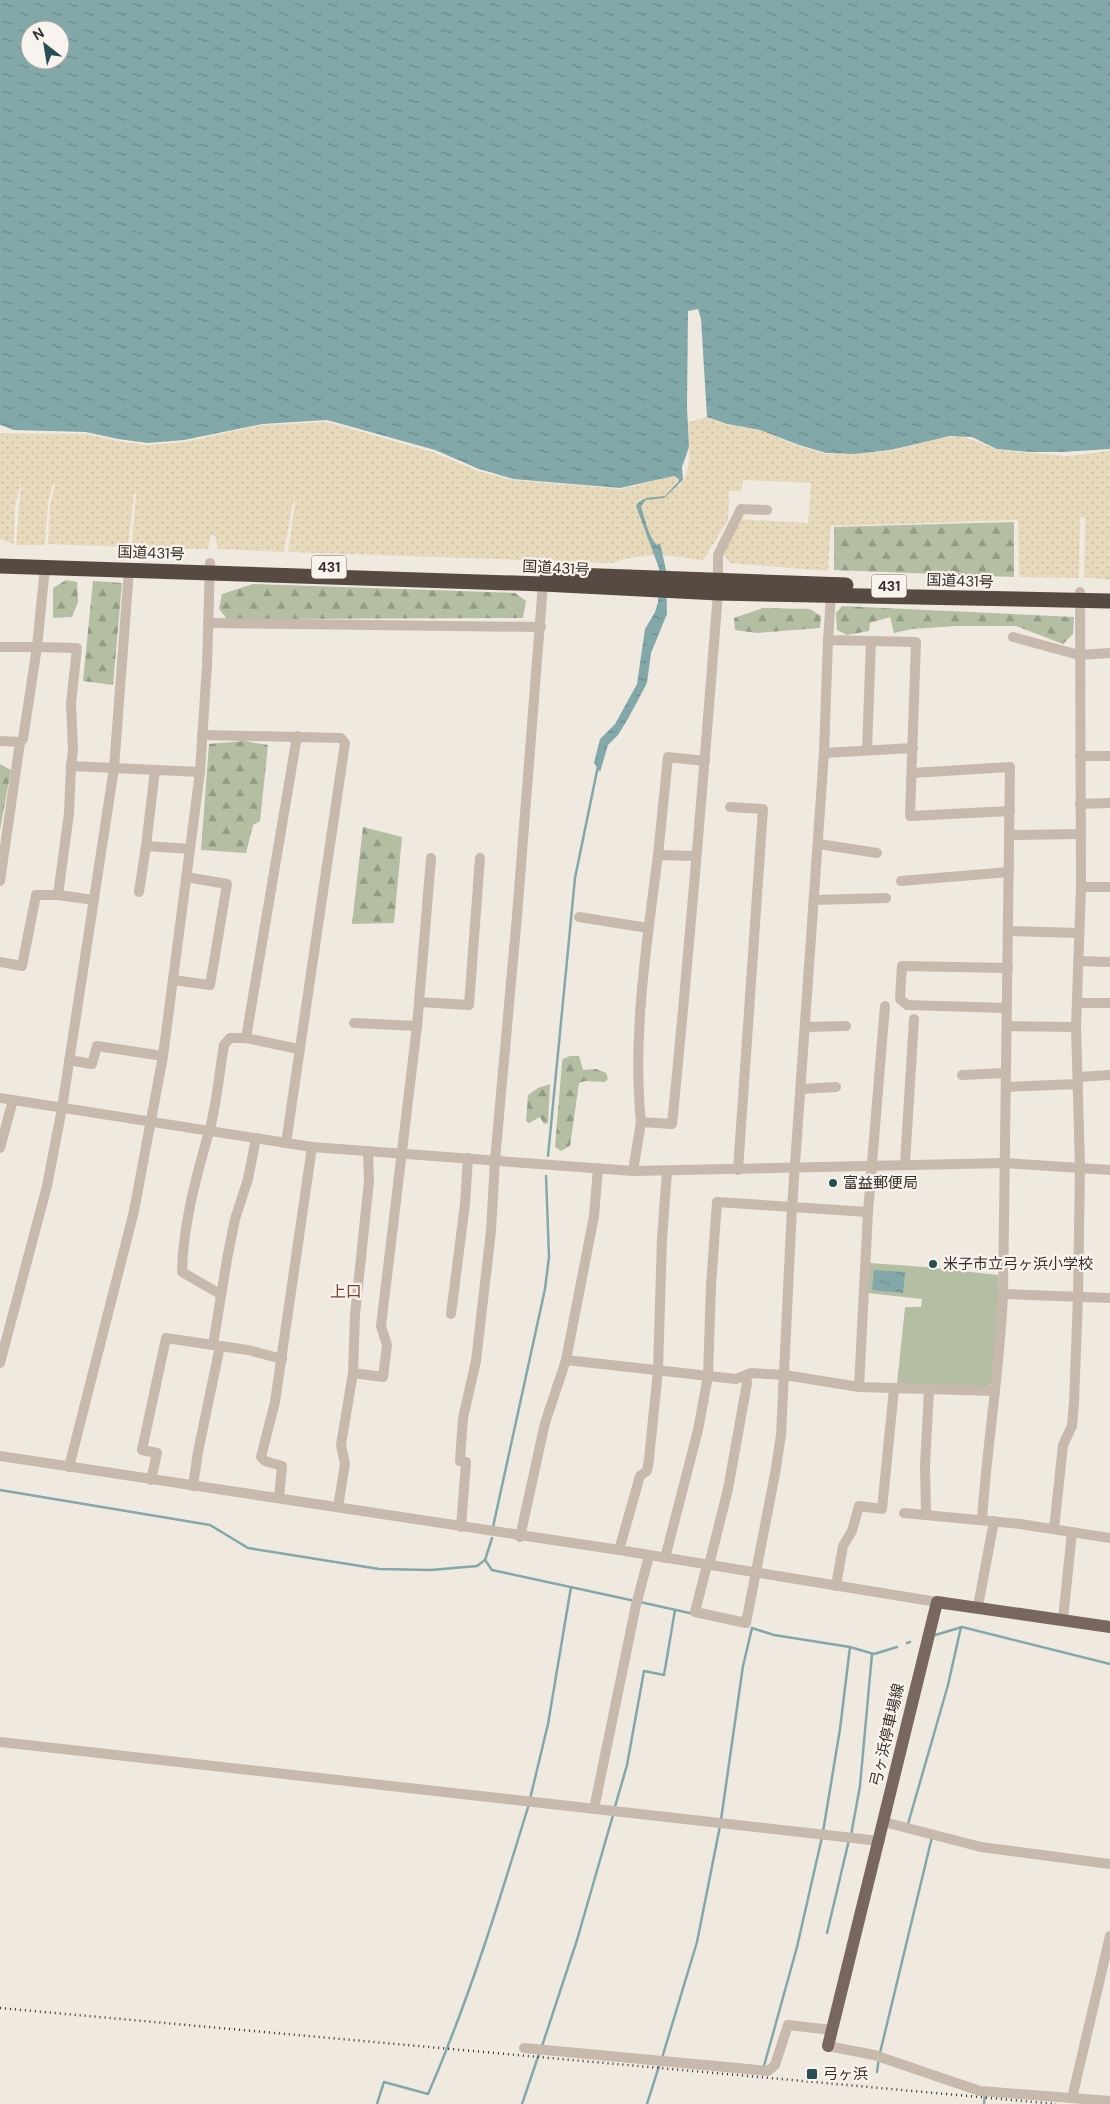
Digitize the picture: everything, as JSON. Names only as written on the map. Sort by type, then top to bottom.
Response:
[{"type":"highway","name":"国道431号","points":[[0,556],[543,584],[663,585]]},
{"type":"highway","name":"国道431号","points":[[0,566],[129,570],[210,568],[718,587],[1080,597],[1110,601]]},
{"type":"highway","name":"国道431号","points":[[718,587],[831,595],[1080,597],[1110,592]]},
{"type":"main road","points":[[937,1602],[978,1606],[1110,1627]]},
{"type":"main road","name":"弓ヶ浜停車場線","points":[[828,2046],[880,1841],[907,1719],[937,1602]]},
{"type":"street","points":[[641,1122],[672,1124],[692,931],[695,856],[705,761],[718,587],[718,555],[741,509],[767,510]]},
{"type":"street","points":[[0,881],[20,742],[23,739],[37,647],[45,567]]},
{"type":"street","points":[[68,1467],[132,1220],[163,1056],[200,772],[210,568]]},
{"type":"street","points":[[0,1363],[47,1186],[62,1108],[114,768],[129,570]]},
{"type":"street","points":[[461,1527],[466,1462],[460,1461],[460,1440],[476,1361],[491,1230],[495,1160],[541,628],[543,584]]},
{"type":"street","points":[[746,1376],[747,1383],[728,1489],[695,1612],[746,1623],[781,1435],[792,1207],[819,844],[831,595]]},
{"type":"street","points":[[1054,1529],[1063,1445],[1072,1426],[1078,1298],[1080,1167],[1076,1027],[1081,887],[1080,597]]},
{"type":"street","points":[[208,623],[541,628]]},
{"type":"street","points":[[1013,638],[1079,655],[1110,653]]},
{"type":"street","points":[[828,640],[916,642],[910,816],[1010,812]]},
{"type":"street","points":[[867,750],[871,641]]},
{"type":"street","points":[[0,647],[77,648],[71,703],[73,750],[69,813],[58,895]]},
{"type":"street","points":[[202,735],[341,738],[344,743],[298,1049],[286,1143]]},
{"type":"street","points":[[246,1038],[297,736]]},
{"type":"street","points":[[0,741],[20,742]]},
{"type":"street","points":[[824,753],[913,748]]},
{"type":"street","points":[[1080,756],[1110,756]]},
{"type":"street","points":[[633,1171],[641,1122],[637,1071],[648,928],[668,757],[705,761]]},
{"type":"street","points":[[71,766],[200,772]]},
{"type":"street","points":[[912,773],[1010,767],[1003,1294],[1001,1344],[982,1519]]},
{"type":"street","points":[[139,892],[155,770]]},
{"type":"street","points":[[1080,804],[1110,803]]},
{"type":"street","points":[[730,807],[763,809],[738,1170]]},
{"type":"street","points":[[1009,835],[1080,834]]},
{"type":"street","points":[[819,844],[877,853]]},
{"type":"street","points":[[146,846],[189,849]]},
{"type":"street","points":[[658,855],[695,856]]},
{"type":"street","points":[[353,1373],[383,1377],[387,1345],[381,1326],[417,1026],[431,858]]},
{"type":"street","points":[[419,1002],[469,1005],[480,858]]},
{"type":"street","points":[[902,881],[1009,872]]},
{"type":"street","points":[[174,980],[210,985],[227,884],[186,877]]},
{"type":"street","points":[[1081,887],[1110,887]]},
{"type":"street","points":[[0,962],[22,966],[36,895],[58,895],[94,900]]},
{"type":"street","points":[[815,900],[886,898]]},
{"type":"street","points":[[579,917],[648,928]]},
{"type":"street","points":[[1009,931],[1079,933]]},
{"type":"street","points":[[1078,961],[1110,962]]},
{"type":"street","points":[[1006,1008],[907,1005],[900,999],[902,966],[1008,968]]},
{"type":"street","points":[[1077,1003],[1110,1002]]},
{"type":"street","points":[[859,1387],[871,1164],[885,1006]]},
{"type":"street","points":[[905,1164],[914,1019]]},
{"type":"street","points":[[354,1023],[417,1026]]},
{"type":"street","points":[[806,1028],[846,1026]]},
{"type":"street","points":[[1007,1026],[1076,1027]]},
{"type":"street","points":[[220,1294],[182,1272],[182,1252],[201,1155],[209,1131],[224,1044],[230,1038],[246,1038],[298,1049]]},
{"type":"street","points":[[69,1060],[92,1064],[96,1046],[163,1056]]},
{"type":"street","points":[[962,1074],[1006,1073]]},
{"type":"street","points":[[1006,1087],[1078,1081],[1110,1075]]},
{"type":"street","points":[[802,1088],[836,1087]]},
{"type":"street","points":[[0,1098],[312,1147],[633,1171],[738,1170],[871,1164],[1005,1163],[1110,1170]]},
{"type":"street","points":[[0,1148],[13,1100]]},
{"type":"street","points":[[193,1486],[217,1345],[220,1294],[235,1219],[248,1179],[256,1138]]},
{"type":"street","points":[[278,1498],[282,1466],[265,1460],[261,1456],[275,1402],[312,1147]]},
{"type":"street","points":[[338,1507],[345,1464],[341,1445],[353,1373],[355,1315],[369,1180],[368,1151]]},
{"type":"street","points":[[451,1314],[465,1204],[468,1158]]},
{"type":"street","points":[[520,1537],[546,1423],[566,1360],[594,1216],[598,1168]]},
{"type":"street","points":[[619,1550],[640,1476],[647,1471],[658,1370],[662,1238],[667,1172]]},
{"type":"street","points":[[665,1558],[698,1430],[708,1376],[711,1285],[717,1202],[868,1212]]},
{"type":"street","points":[[1003,1294],[1110,1298]]},
{"type":"street","points":[[151,1480],[157,1453],[142,1450],[166,1338],[248,1350],[282,1359]]},
{"type":"street","points":[[566,1360],[736,1379],[751,1373],[785,1375],[859,1387],[995,1391]]},
{"type":"street","points":[[836,1586],[843,1546],[852,1530],[859,1506],[882,1509],[894,1389]]},
{"type":"street","points":[[926,1514],[925,1466],[929,1390]]},
{"type":"street","points":[[0,1456],[338,1507],[520,1537],[619,1550],[937,1602]]},
{"type":"street","points":[[904,1514],[982,1519],[1110,1538]]},
{"type":"street","points":[[978,1606],[994,1521]]},
{"type":"street","points":[[1063,1620],[1072,1532]]},
{"type":"street","points":[[594,1809],[636,1605],[649,1556]]},
{"type":"street","points":[[0,1742],[880,1841]]},
{"type":"street","points":[[884,1822],[982,1847],[1110,1864]]},
{"type":"street","points":[[1072,2098],[1110,1936]]},
{"type":"street","points":[[524,2048],[768,2071],[774,2066],[788,2025],[832,2030]]},
{"type":"street","points":[[828,2046],[874,2055],[980,2091],[1110,2101]]},
{"type":"green space","points":[[1014,522],[1014,577],[834,570],[834,527]]},
{"type":"green space","points":[[66,580],[77,582],[78,602],[72,617],[53,618],[53,588]]},
{"type":"green space","points":[[93,581],[122,583],[113,685],[83,681]]},
{"type":"green space","points":[[253,584],[515,593],[526,601],[523,618],[227,619],[219,609],[222,594]]},
{"type":"green space","points":[[842,606],[1074,617],[1073,634],[1063,644],[1016,626],[956,626],[912,629],[894,633],[890,617],[870,623],[869,631],[847,635],[837,630],[836,613]]},
{"type":"green space","points":[[763,608],[810,609],[821,616],[820,628],[757,633],[735,630],[734,618]]},
{"type":"green space","points":[[244,741],[268,745],[260,821],[253,825],[246,853],[201,850],[209,744]]},
{"type":"green space","points":[[0,764],[11,770],[0,830]]},
{"type":"green space","points":[[363,827],[402,837],[394,923],[352,924]]},
{"type":"green space","points":[[570,1056],[579,1056],[583,1070],[596,1069],[606,1073],[608,1079],[605,1082],[585,1081],[579,1083],[570,1146],[561,1151],[555,1147],[562,1063],[563,1059]]},
{"type":"green space","points":[[550,1084],[548,1123],[544,1124],[540,1117],[529,1123],[526,1121],[528,1095],[538,1088]]},
{"type":"green space","points":[[870,1263],[998,1275],[998,1313],[992,1382],[986,1389],[897,1384],[905,1307],[921,1307],[922,1299],[868,1293]]},
{"type":"sand","points":[[706,417],[727,425],[760,430],[798,446],[826,454],[892,451],[938,439],[962,436],[997,449],[1008,451],[1067,456],[1110,451],[1110,580],[1084,577],[1085,517],[1080,518],[1079,578],[1019,577],[1018,520],[831,526],[828,571],[730,563],[723,553],[738,519],[808,523],[811,483],[743,480],[741,491],[729,491],[728,520],[703,561],[657,556],[635,557],[612,563],[288,552],[295,503],[293,502],[284,552],[218,549],[215,536],[211,535],[208,549],[134,547],[132,546],[136,494],[134,493],[128,547],[48,544],[50,506],[55,484],[53,483],[48,502],[45,545],[16,545],[21,482],[15,507],[13,544],[0,539],[0,433],[88,434],[117,441],[148,445],[184,442],[262,425],[327,422],[433,452],[478,471],[512,480],[621,489],[674,476],[679,479],[675,483],[679,487],[688,465],[688,422]]},
{"type":"water","points":[[0,0],[1110,0],[1110,449],[1029,452],[997,449],[972,437],[950,436],[891,450],[854,454],[826,453],[760,430],[727,424],[707,417],[701,319],[698,309],[688,311],[687,408],[689,447],[682,467],[683,480],[664,498],[646,500],[641,506],[651,537],[657,545],[660,543],[666,570],[667,614],[651,653],[647,683],[618,735],[608,745],[600,772],[594,763],[600,739],[615,724],[637,684],[645,629],[655,612],[658,602],[659,568],[636,506],[642,500],[665,496],[678,482],[679,479],[674,476],[620,488],[513,479],[479,469],[435,450],[327,420],[262,424],[184,440],[148,443],[86,432],[14,430],[0,425]]},
{"type":"water","points":[[874,1270],[905,1272],[903,1293],[872,1290]]},
{"type":"waterway","points":[[548,1156],[575,878],[598,766]]},
{"type":"waterway","points":[[493,1527],[545,1289],[549,1257],[546,1176]]},
{"type":"waterway","points":[[0,1490],[210,1525],[248,1548],[379,1569],[431,1570],[477,1566],[485,1560],[492,1538]]},
{"type":"waterway","points":[[485,1560],[492,1570],[635,1601]]},
{"type":"waterway","points":[[530,1799],[548,1724],[571,1587]]},
{"type":"waterway","points":[[640,1602],[694,1614]]},
{"type":"waterway","points":[[614,1810],[627,1765],[644,1671],[664,1675],[675,1610]]},
{"type":"waterway","points":[[908,1824],[948,1685],[961,1627]]},
{"type":"waterway","points":[[932,1636],[962,1627],[1110,1664]]},
{"type":"waterway","points":[[752,1628],[774,1635],[850,1647],[874,1654],[897,1647]]},
{"type":"waterway","points":[[721,1820],[743,1666],[752,1628]]},
{"type":"waterway","points":[[823,1832],[840,1729],[850,1647]]},
{"type":"waterway","points":[[851,1835],[860,1786],[872,1654]]},
{"type":"waterway","points":[[377,2104],[384,2082],[428,2094],[470,1987],[529,1804]]},
{"type":"waterway","points":[[542,2046],[577,1940],[613,1815]]},
{"type":"waterway","points":[[662,2058],[697,1942],[720,1826]]},
{"type":"waterway","points":[[764,2066],[797,1947],[822,1837]]},
{"type":"waterway","points":[[880,2053],[932,1837]]},
{"type":"waterway","points":[[827,1933],[849,1840]]},
{"type":"waterway","points":[[522,2104],[540,2051]]},
{"type":"waterway","points":[[877,2072],[879,2058]]},
{"type":"waterway","points":[[647,2104],[660,2063]]},
{"type":"waterway","points":[[984,2104],[985,2094]]},
{"type":"railway","points":[[0,2008],[1056,2104]]},
{"type":"place","name":"富益郵便局","points":[[833,1183]]},
{"type":"place","name":"米子市立弓ヶ浜小学校","points":[[933,1264]]},
{"type":"place","name":"弓ヶ浜","points":[[812,2074]]},
{"type":"district","name":"上口","points":[[346,1291]]}]
